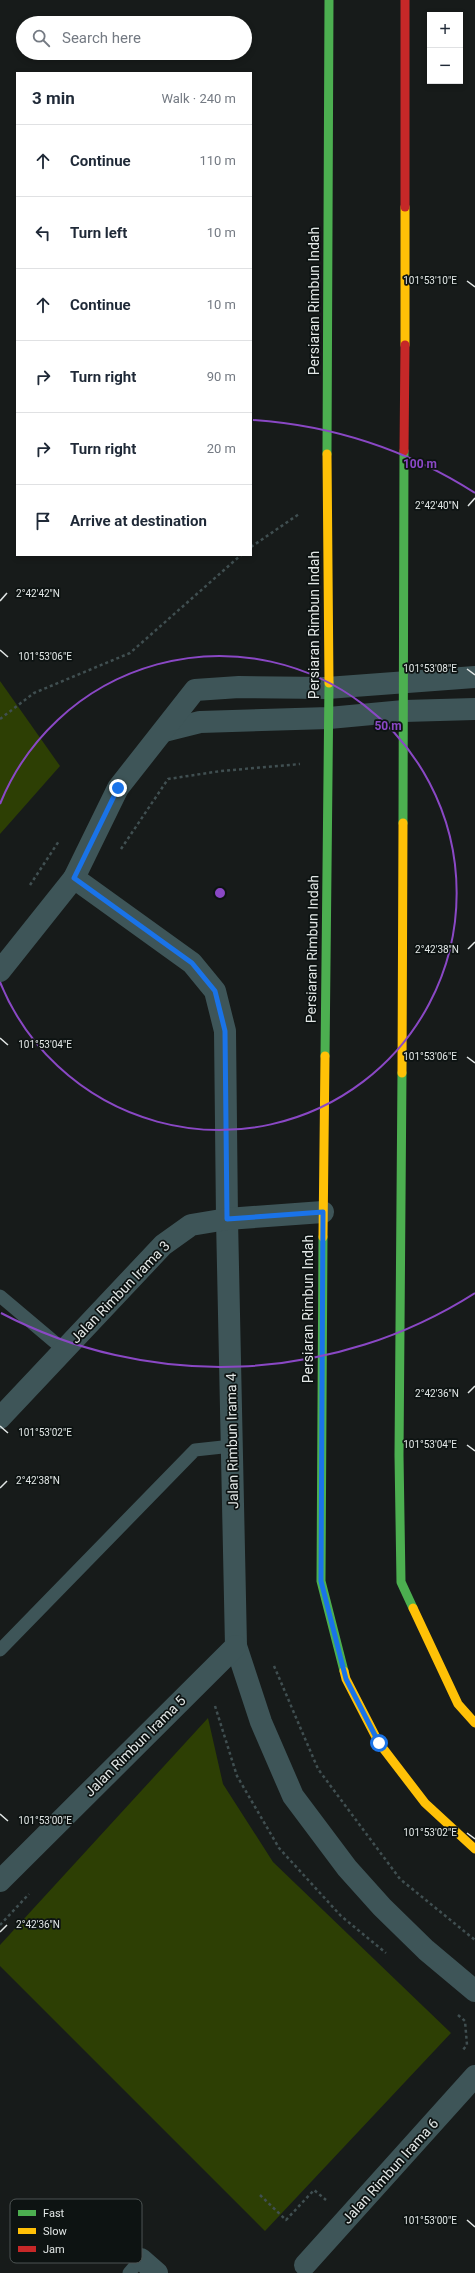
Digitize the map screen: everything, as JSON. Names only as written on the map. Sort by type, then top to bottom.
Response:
[{"type":"street","name":"Persiaran Rimbun Indah","points":[[329,0],[327,494],[327,688],[329,718],[327,762],[321,1581],[346,1679],[379,1743],[425,1803],[475,1849]]},
{"type":"street","points":[[405,0],[404,711],[399,1455],[401,1582],[458,1704],[475,1723]]},
{"type":"street","points":[[0,971],[74,878],[118,788],[195,690],[239,687],[327,688],[403,680],[475,677]]},
{"type":"street","points":[[164,731],[200,722],[329,718],[404,711],[475,709]]},
{"type":"street","name":"Jalan Rimbun Irama 4","points":[[74,878],[192,963],[215,991],[225,1031],[227,1219],[236,1646],[261,1722],[294,1796],[347,1868],[382,1907],[426,1950],[475,1991]]},
{"type":"street","name":"Jalan Rimbun Irama 3","points":[[0,1418],[163,1245],[191,1225],[227,1219],[323,1212]]},
{"type":"street","name":"Jalan Rimbun Irama 5","points":[[0,1881],[236,1646]]},
{"type":"street","name":"Jalan Rimbun Irama 6","points":[[310,2269],[475,2076]]},
{"type":"lane","points":[[0,1296],[64,1350]]},
{"type":"lane","points":[[0,1650],[195,1450],[232,1446]]},
{"type":"path","points":[[252,546],[327,494]]},
{"type":"path","points":[[0,719],[34,693],[130,653],[240,556]]},
{"type":"path","points":[[118,853],[168,779],[221,770],[327,762]]},
{"type":"path","points":[[272,1662],[318,1769],[400,1879],[475,1940]]},
{"type":"path","points":[[214,1701],[237,1776],[279,1848],[341,1916],[389,1955]]},
{"type":"path","points":[[0,1925],[33,1890]]},
{"type":"path","points":[[454,2010],[465,2021],[467,2045],[457,2057]]},
{"type":"path","points":[[260,2195],[286,2220],[314,2190],[327,2201],[333,2195]]},
{"type":"green space","points":[[0,681],[60,766],[0,834]]},
{"type":"green space","points":[[208,1718],[223,1784],[273,1862],[451,2033],[265,2231],[0,1966],[0,1945]]},
{"type":"traffic: fast","points":[[327,454],[329,0]]},
{"type":"traffic: fast","points":[[403,823],[404,451]]},
{"type":"traffic: fast","points":[[325,1056],[329,683]]},
{"type":"traffic: fast","points":[[402,1073],[399,1455],[401,1582],[413,1608]]},
{"type":"traffic: fast","points":[[323,1237],[321,1581],[344,1671]]},
{"type":"traffic: slow","points":[[405,207],[405,345]]},
{"type":"traffic: slow","points":[[327,454],[329,683]]},
{"type":"traffic: slow","points":[[402,1073],[403,823]]},
{"type":"traffic: slow","points":[[323,1237],[325,1056]]},
{"type":"traffic: slow","points":[[413,1608],[458,1704],[475,1723]]},
{"type":"traffic: slow","points":[[344,1671],[346,1679],[379,1743],[425,1803],[475,1849]]},
{"type":"traffic: jam","points":[[405,0],[405,207]]},
{"type":"traffic: jam","points":[[404,451],[405,345]]},
{"type":"route","points":[[118,788],[74,878],[192,963],[215,991],[225,1031],[227,1219],[323,1212],[321,1581],[346,1679],[379,1743]]}]
